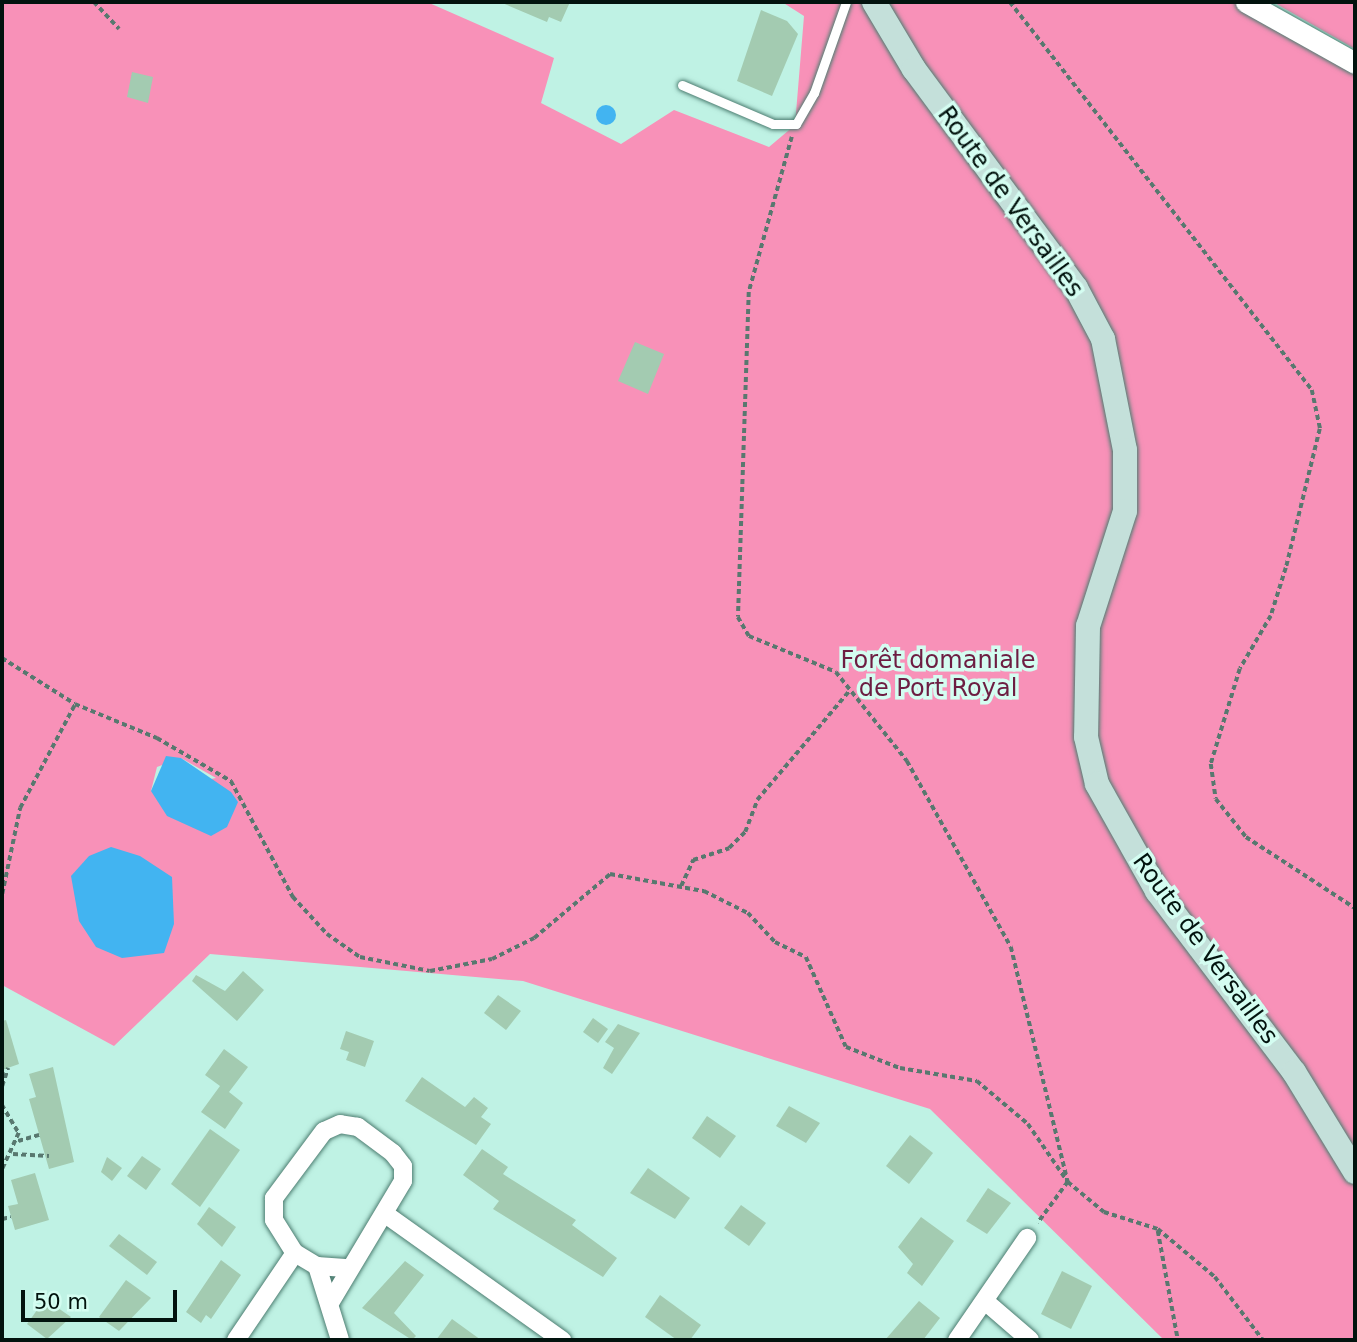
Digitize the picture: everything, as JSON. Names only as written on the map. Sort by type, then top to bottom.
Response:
[{"type":"main road","name":"Route de Versailles","points":[[874,2],[914,69],[1076,288],[1103,339],[1116,389],[1125,511],[1098,584],[1085,679],[1086,737],[1097,784],[1157,891],[1294,1072],[1355,1172]]},
{"type":"street","points":[[1246,2],[1355,63]]},
{"type":"street","points":[[330,1303],[349,1268],[388,1216],[403,1166],[358,1127],[340,1124],[324,1131],[274,1198],[282,1242],[317,1266],[349,1268]]},
{"type":"street","points":[[388,1216],[562,1340]]},
{"type":"street","points":[[957,1340],[986,1302],[1027,1238]]},
{"type":"street","points":[[236,1340],[295,1253]]},
{"type":"street","points":[[317,1266],[340,1340]]},
{"type":"street","points":[[986,1302],[1030,1340]]},
{"type":"lane","points":[[682,85],[773,124],[796,124],[846,2]]},
{"type":"path","points":[[94,2],[120,29]]},
{"type":"path","points":[[1010,2],[1312,390],[1320,429],[1286,568],[1270,616],[1240,669],[1211,764],[1216,799],[1246,837],[1355,908]]},
{"type":"path","points":[[796,124],[749,292],[738,617],[749,636],[836,672],[907,761],[1011,947],[1068,1182],[1027,1238]]},
{"type":"path","points":[[2,658],[75,704],[157,738],[231,780],[302,906],[360,957],[394,968],[430,971],[492,959],[534,938],[610,874],[681,886],[748,913],[775,942],[806,957],[846,1047],[900,1068],[977,1081],[1028,1124],[1068,1182],[1104,1212],[1158,1229],[1215,1277],[1263,1340]]},
{"type":"path","points":[[681,886],[694,860],[729,848],[745,832],[757,800],[850,691]]},
{"type":"path","points":[[2,894],[20,808],[75,704]]},
{"type":"path","points":[[2,1086],[8,1068]]},
{"type":"path","points":[[2,1105],[16,1123],[18,1141],[2,1170]]},
{"type":"path","points":[[18,1141],[40,1135]]},
{"type":"path","points":[[13,1154],[49,1156]]},
{"type":"path","points":[[2,1219],[11,1217]]},
{"type":"path","points":[[1158,1229],[1178,1340]]},
{"type":"green space","name":"Forêt domaniale de Port Royal","points":[[2,2],[427,2],[554,58],[541,103],[621,144],[674,110],[769,147],[795,125],[804,16],[782,2],[1235,2],[1355,69],[1355,1340],[1164,1340],[930,1109],[523,981],[210,954],[114,1046],[2,985]],"holes":[[[181,758],[216,778],[151,791],[157,767]]]},
{"type":"green space","points":[[1273,2],[1355,2],[1355,49]]},
{"type":"water","points":[[602,105],[610,105],[616,115],[610,125],[602,125],[596,119],[596,111]]},
{"type":"water","points":[[166,756],[181,758],[231,792],[238,802],[227,827],[211,836],[167,816],[151,791]]},
{"type":"water","points":[[111,847],[140,856],[172,877],[174,924],[164,953],[122,958],[96,947],[79,921],[71,876],[89,856]]},
{"type":"building","points":[[500,2],[570,2],[561,22],[549,17],[547,22]]},
{"type":"building","points":[[761,10],[787,21],[798,34],[772,96],[737,81]]},
{"type":"building","points":[[132,72],[153,77],[148,103],[127,97]]},
{"type":"building","points":[[635,342],[664,354],[648,394],[618,381]]},
{"type":"building","points":[[243,971],[264,990],[237,1021],[192,981],[196,975],[225,991]]},
{"type":"building","points":[[498,995],[521,1011],[506,1030],[484,1013]]},
{"type":"building","points":[[593,1018],[608,1029],[598,1043],[583,1032]]},
{"type":"building","points":[[6,1020],[19,1064],[2,1070],[2,1021]]},
{"type":"building","points":[[618,1024],[640,1033],[612,1074],[603,1068],[614,1048],[605,1042]]},
{"type":"building","points":[[346,1031],[374,1041],[365,1067],[346,1060],[349,1052],[340,1049]]},
{"type":"building","points":[[224,1049],[248,1067],[229,1092],[243,1103],[225,1129],[201,1112],[220,1086],[205,1075]]},
{"type":"building","points":[[53,1067],[74,1162],[49,1169],[29,1099],[36,1097],[29,1074]]},
{"type":"building","points":[[422,1077],[465,1107],[474,1097],[488,1108],[481,1117],[491,1124],[476,1145],[405,1101]]},
{"type":"building","points":[[789,1106],[820,1123],[806,1143],[776,1126]]},
{"type":"building","points":[[707,1116],[736,1136],[720,1158],[692,1138]]},
{"type":"building","points":[[210,1129],[240,1150],[200,1207],[171,1184]]},
{"type":"building","points":[[910,1135],[933,1153],[909,1184],[886,1166]]},
{"type":"building","points":[[482,1149],[508,1167],[503,1174],[576,1220],[572,1225],[617,1258],[603,1277],[493,1209],[499,1201],[463,1175]]},
{"type":"building","points":[[142,1156],[161,1169],[146,1190],[127,1176]]},
{"type":"building","points":[[107,1157],[122,1168],[112,1181],[101,1172]]},
{"type":"building","points":[[648,1168],[690,1198],[675,1219],[630,1193]]},
{"type":"building","points":[[35,1173],[49,1220],[15,1230],[8,1206],[18,1204],[11,1180]]},
{"type":"building","points":[[988,1188],[1011,1203],[987,1234],[966,1221]]},
{"type":"building","points":[[741,1205],[766,1223],[749,1246],[724,1228]]},
{"type":"building","points":[[209,1207],[236,1227],[222,1247],[197,1224]]},
{"type":"building","points":[[921,1217],[954,1241],[922,1286],[907,1273],[913,1264],[898,1247]]},
{"type":"building","points":[[119,1234],[157,1262],[147,1275],[109,1246]]},
{"type":"building","points":[[221,1260],[241,1275],[211,1319],[206,1315],[201,1323],[186,1312]]},
{"type":"building","points":[[405,1261],[424,1275],[394,1313],[416,1336],[412,1340],[362,1308]]},
{"type":"building","points":[[1062,1271],[1092,1286],[1071,1329],[1041,1314]]},
{"type":"building","points":[[126,1280],[151,1298],[119,1331],[99,1317]]},
{"type":"building","points":[[660,1295],[701,1325],[690,1340],[677,1340],[645,1317]]},
{"type":"building","points":[[45,1299],[71,1317],[47,1339],[27,1324]]},
{"type":"building","points":[[919,1301],[940,1318],[923,1340],[885,1340]]},
{"type":"building","points":[[452,1319],[481,1340],[436,1340]]}]
